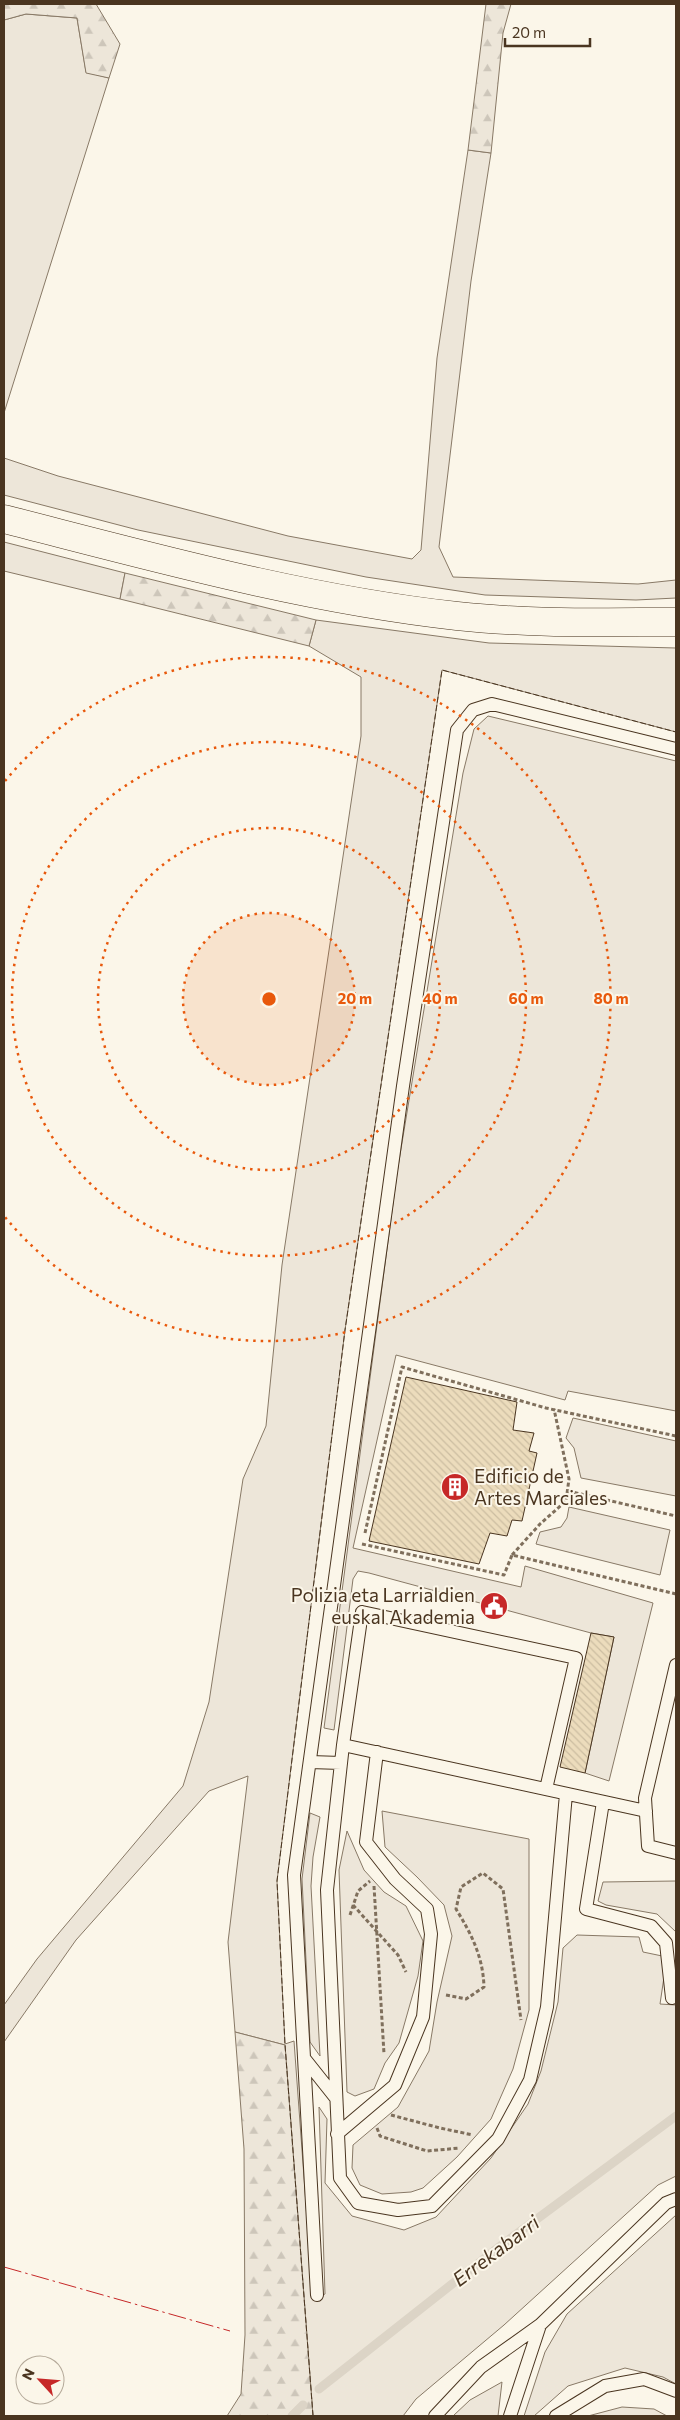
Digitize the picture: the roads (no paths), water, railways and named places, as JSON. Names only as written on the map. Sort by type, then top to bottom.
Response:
[{"type":"main road","points":[[4,519],[220,574],[356,602],[458,616],[561,622],[676,622]]},
{"type":"lane","points":[[317,2295],[294,1875],[403,1086],[457,730],[473,710],[492,704],[676,749]]},
{"type":"lane","points":[[546,1789],[576,1658],[362,1612],[343,1745],[327,1890],[340,2178],[358,2202],[398,2210],[432,2206],[498,2140],[530,2080],[547,2007],[566,1794]]},
{"type":"lane","points":[[676,1665],[645,1798],[648,1846],[676,1853]]},
{"type":"lane","points":[[343,1745],[646,1812]]},
{"type":"lane","points":[[337,2134],[395,2084],[423,2017],[431,1934],[428,1909],[386,1868],[366,1842],[377,1752]]},
{"type":"lane","points":[[310,1762],[341,1763]]},
{"type":"lane","points":[[603,1802],[586,1908],[651,1926],[666,1943],[672,1998]]},
{"type":"lane","points":[[304,2058],[335,2097]]},
{"type":"lane","points":[[435,2416],[481,2367],[540,2325],[666,2203],[676,2199]]},
{"type":"lane","points":[[510,2416],[540,2325]]},
{"type":"lane","points":[[556,2416],[605,2386],[644,2378],[676,2390]]},
{"type":"waterway","name":"Errekabarri","points":[[319,2389],[499,2247],[676,2116]]},
{"type":"waterway","name":"Errekabarri","points":[[292,2416],[303,2405]]},
{"type":"place","name":"Edificio de Artes Marciales","points":[[455,1487]]},
{"type":"place","name":"Polizia eta Larrialdien euskal Akademia","points":[[494,1606]]}]
